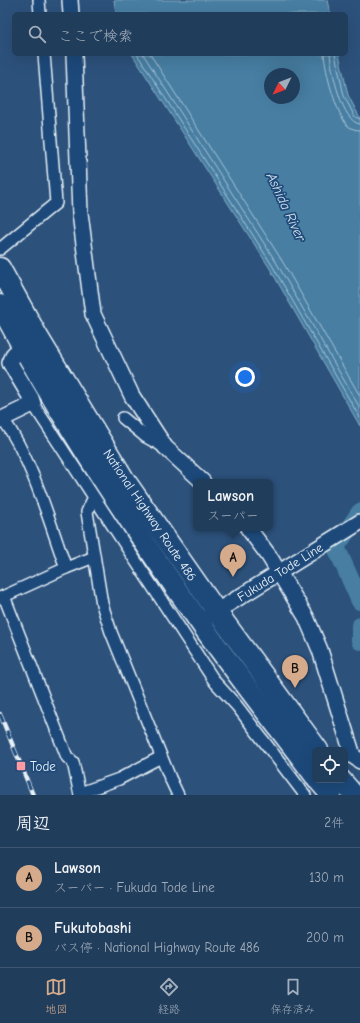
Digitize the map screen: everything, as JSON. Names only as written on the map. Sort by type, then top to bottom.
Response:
[{"type":"highway","name":"National Highway Route 486","points":[[0,268],[30,342],[110,490],[200,622],[312,772]]},
{"type":"highway","name":"National Highway Route 486","points":[[0,305],[30,342],[217,612],[316,747]]},
{"type":"highway","points":[[321,783],[331,795]]},
{"type":"highway","points":[[344,783],[354,795]]},
{"type":"street","points":[[39,0],[40,12]]},
{"type":"street","points":[[70,0],[71,12]]},
{"type":"street","points":[[0,249],[56,203],[44,56]]},
{"type":"street","points":[[74,56],[80,213],[93,314],[132,396],[165,447],[200,479]]},
{"type":"street","points":[[30,342],[14,354],[10,363],[33,404],[94,500],[215,682],[238,706],[305,795]]},
{"type":"street","points":[[33,404],[2,420],[13,433],[34,480],[66,568]]},
{"type":"street","points":[[123,418],[146,437],[165,447]]},
{"type":"street","points":[[94,500],[87,512],[102,604],[111,632],[161,757],[178,795]]},
{"type":"street","name":"Fukuda Tode Line","points":[[200,622],[360,522]]},
{"type":"street","points":[[250,531],[269,556],[306,617],[320,650],[353,756],[360,761]]},
{"type":"street","points":[[94,557],[2,597],[67,757],[73,762],[80,794],[119,779],[161,757]]},
{"type":"water","points":[[114,0],[327,0],[330,12],[116,12]]},
{"type":"water","name":"Ashida River","points":[[133,56],[339,56],[348,95],[360,118],[360,426],[269,267]]},
{"type":"waterway","points":[[360,512],[336,547],[360,601]]},
{"type":"waterway","points":[[360,626],[360,641]]},
{"type":"railway","points":[[0,714],[33,795]]},
{"type":"place","name":"Lawson","points":[[233,577]]},
{"type":"place","name":"Fukutobashi","points":[[295,688]]},
{"type":"place","name":"Tode","points":[[21,766]]}]
